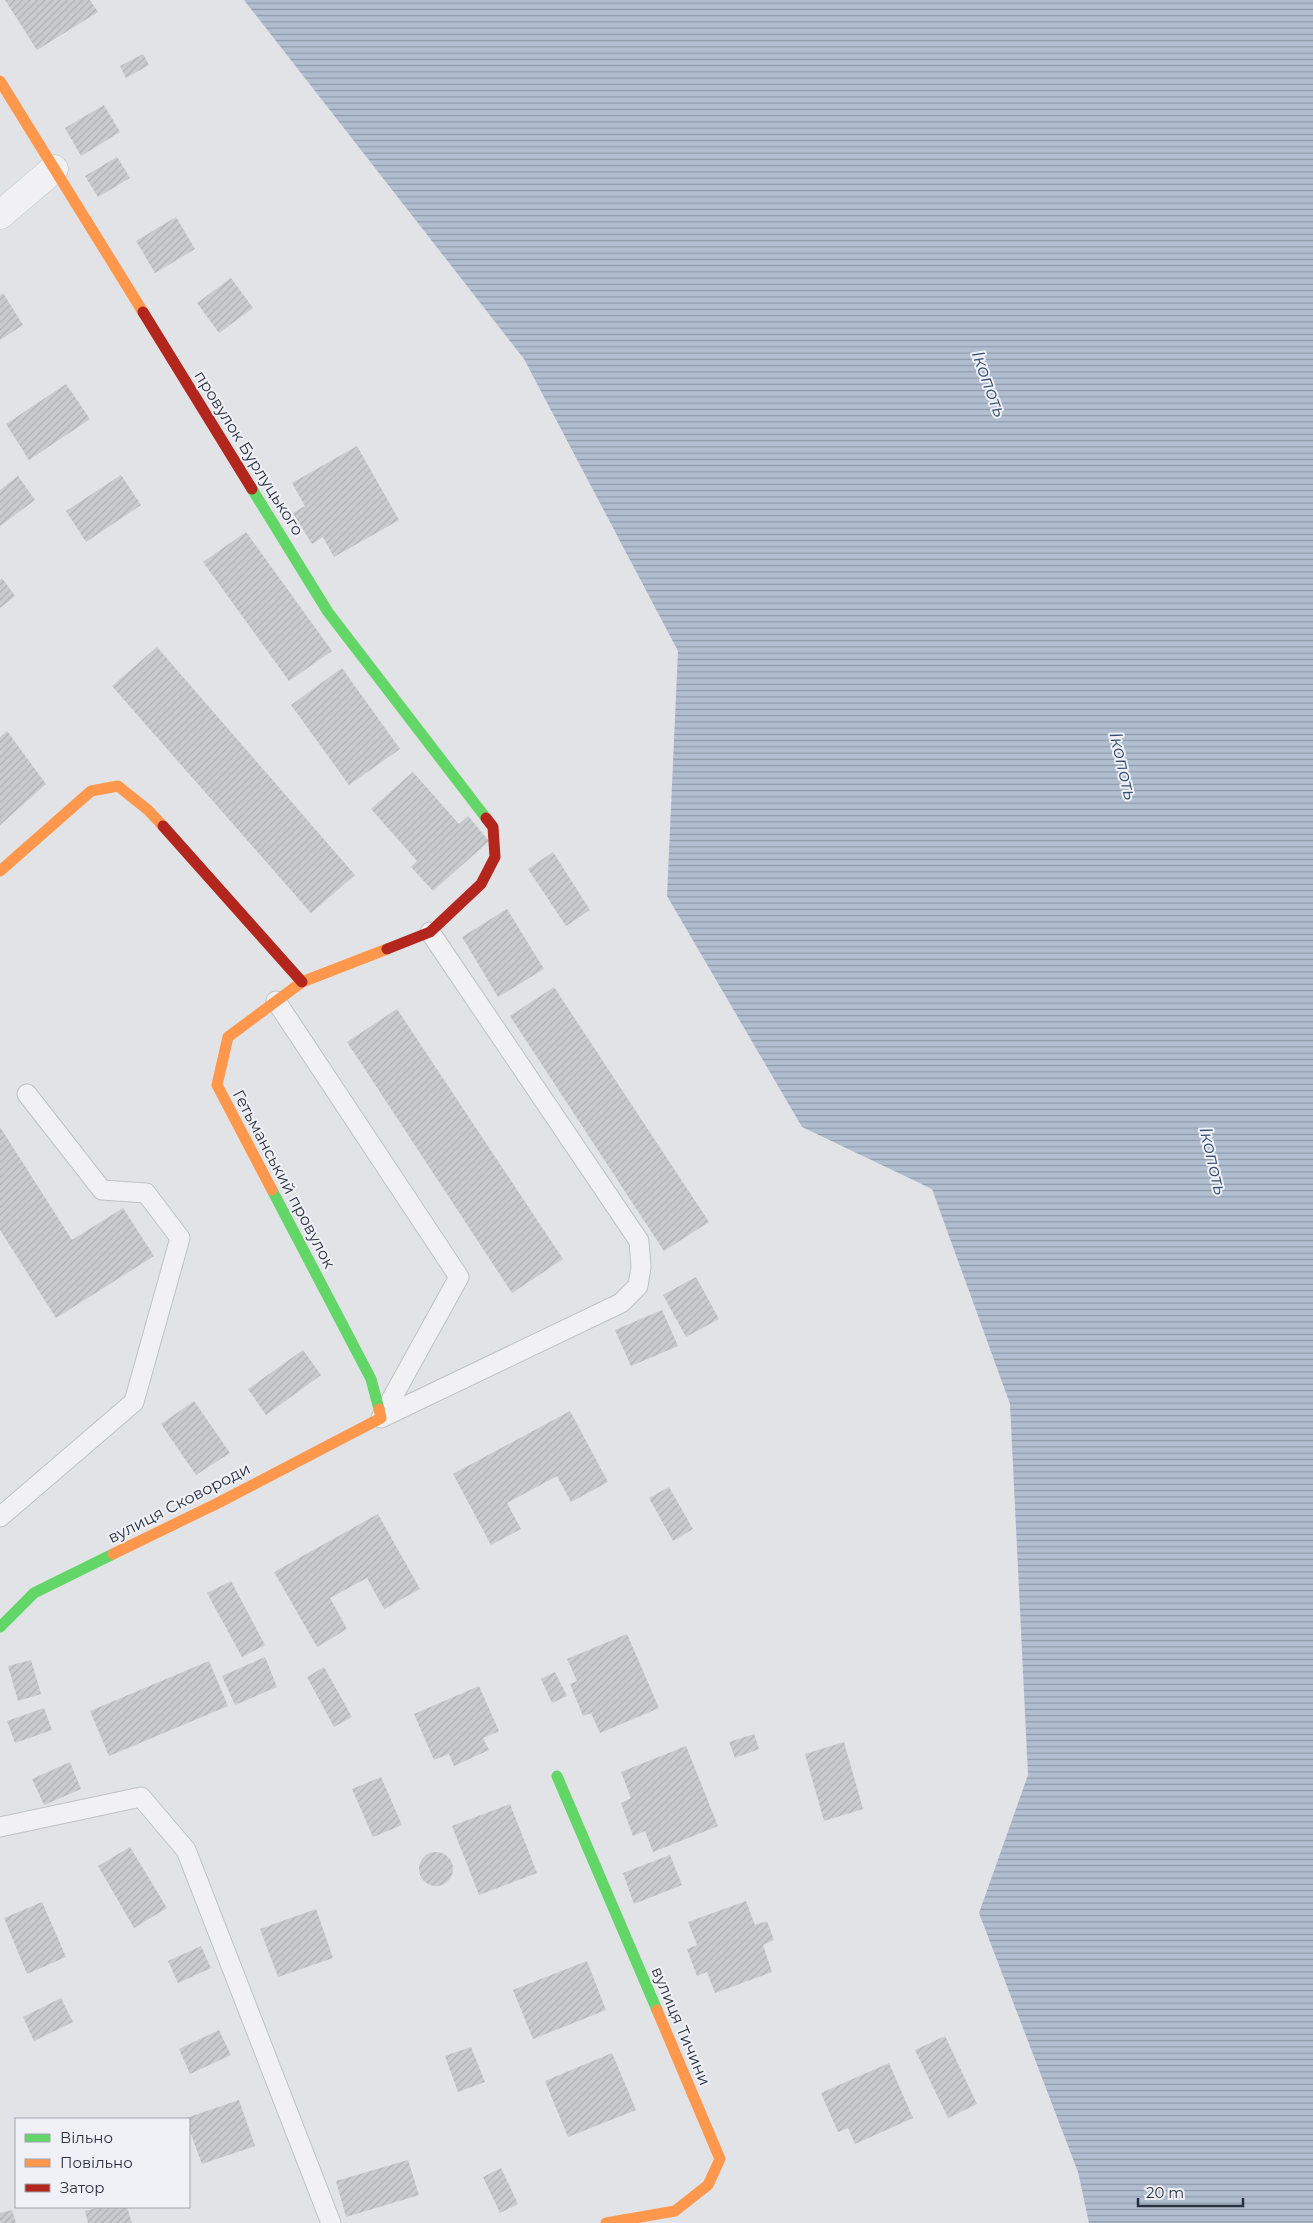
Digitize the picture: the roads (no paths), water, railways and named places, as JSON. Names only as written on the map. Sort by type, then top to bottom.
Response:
[{"type":"street","name":"провулок Бурлуцького","points":[[0,81],[328,612],[493,827]]},
{"type":"street","points":[[0,215],[54,169]]},
{"type":"street","points":[[0,871],[91,791],[118,786],[148,810],[302,982]]},
{"type":"street","name":"Гетьманський провулок","points":[[380,1418],[371,1379],[217,1085],[228,1036],[302,982],[430,932],[481,884],[495,857],[493,827]]},
{"type":"street","name":"вулиця Сковороди","points":[[0,1627],[34,1593],[218,1503],[380,1418]]},
{"type":"street","name":"вулиця Тичини","points":[[557,1776],[720,2158],[708,2185],[675,2211],[606,2223]]},
{"type":"lane","points":[[380,1418],[621,1302],[638,1286],[641,1267],[639,1241],[430,932]]},
{"type":"lane","points":[[276,1001],[458,1277],[380,1418]]},
{"type":"lane","points":[[0,1517],[134,1402],[180,1238],[146,1193],[102,1190],[27,1094]]},
{"type":"lane","points":[[0,1827],[141,1797],[186,1850],[331,2223]]},
{"type":"water","name":"Ікопоть","points":[[244,0],[1313,0],[1313,2223],[1089,2223],[1078,2172],[979,1913],[1028,1775],[1010,1404],[932,1189],[802,1127],[667,896],[678,651],[524,359]]}]
